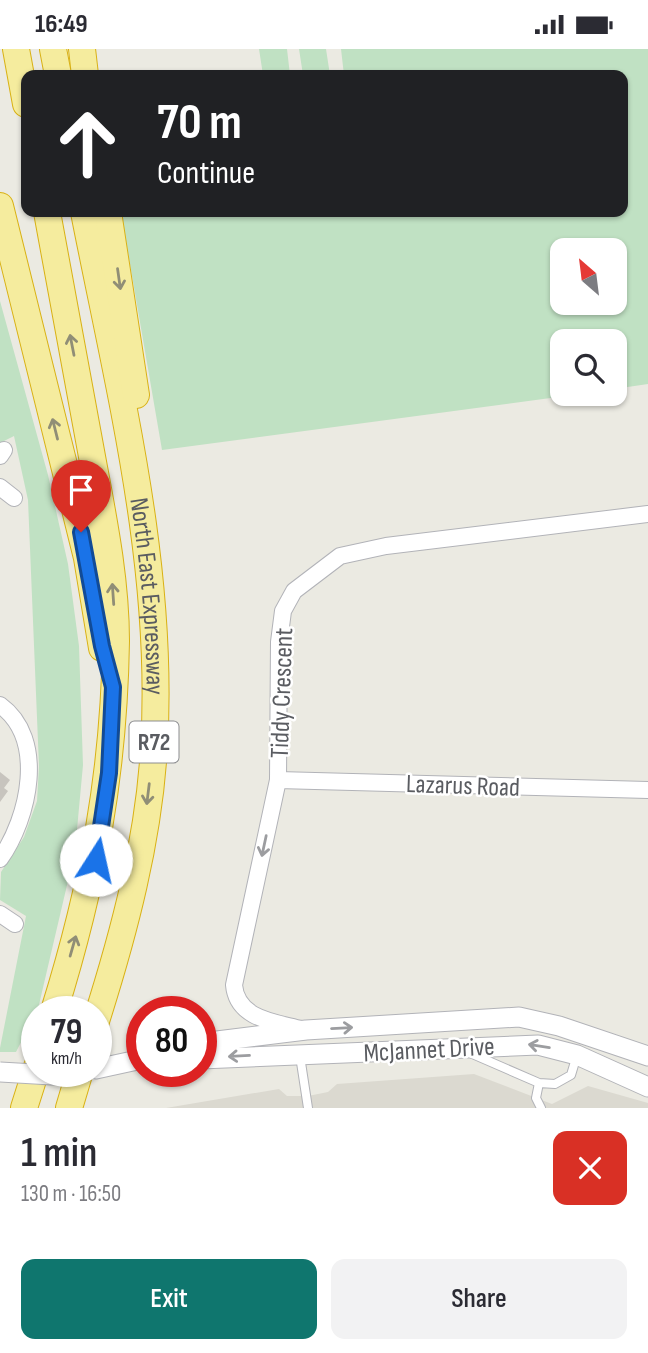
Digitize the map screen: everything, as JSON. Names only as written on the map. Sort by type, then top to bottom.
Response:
[{"type":"highway","points":[[16,49],[21,76]]},
{"type":"highway","points":[[53,49],[57,70]]},
{"type":"highway","points":[[82,49],[84,70]]},
{"type":"highway","points":[[0,207],[87,558],[102,646],[113,687]]},
{"type":"highway","name":"North East Expressway","points":[[48,217],[113,586],[116,641],[109,773],[96,860],[58,996]]},
{"type":"highway","name":"North East Expressway","points":[[85,217],[131,458],[150,588],[155,670],[154,747],[143,836],[102,996]]},
{"type":"highway","points":[[109,217],[140,420],[131,458]]},
{"type":"highway","points":[[24,1108],[31,1087]]},
{"type":"highway","points":[[69,1108],[75,1087]]},
{"type":"street","points":[[0,487],[15,498]]},
{"type":"street","name":"Tiddy Crescent","points":[[306,1030],[256,1016],[243,1009],[235,996],[234,985],[278,780],[279,642],[283,611],[294,591],[314,573],[340,556],[386,546],[648,514]]},
{"type":"street","points":[[0,705],[19,723],[28,765],[23,817],[0,859]]},
{"type":"street","name":"Lazarus Road","points":[[278,780],[648,790]]},
{"type":"street","points":[[0,913],[15,924]]},
{"type":"street","name":"McJannet Drive","points":[[217,1041],[306,1030],[519,1017],[578,1032],[648,1056]]},
{"type":"street","points":[[577,1055],[578,1032]]},
{"type":"street","points":[[248,1037],[289,1045],[300,1056]]},
{"type":"street","name":"McJannet Drive","points":[[217,1059],[461,1049],[490,1044],[538,1045],[577,1055],[648,1087]]},
{"type":"street","points":[[0,1072],[21,1073]]},
{"type":"lane","points":[[461,1049],[538,1083],[555,1084],[571,1075],[577,1055]]},
{"type":"lane","points":[[300,1056],[308,1108]]},
{"type":"lane","points":[[538,1083],[536,1098],[541,1108]]},
{"type":"shaded area","points":[[474,1074],[552,1104],[588,1086],[648,1103],[648,1108],[166,1108],[279,1089],[287,1096],[308,1096],[328,1092],[337,1084]]},
{"type":"green space","points":[[259,49],[287,49],[289,70],[262,70]]},
{"type":"green space","points":[[299,49],[326,49],[329,70],[302,70]]},
{"type":"green space","points":[[341,49],[648,49],[648,384],[627,387],[627,329],[550,329],[550,398],[162,450],[122,217],[628,217],[628,70],[343,70]]},
{"type":"green space","points":[[0,301],[48,475],[68,564],[79,646],[83,765],[75,851],[41,996],[21,996],[21,1042],[16,1052],[0,1052],[0,1048],[26,916],[0,900],[1,872],[24,837],[37,801],[39,766],[28,500],[14,436],[0,443]]},
{"type":"building","points":[[0,772],[10,780],[4,788],[8,791],[0,802]]},
{"type":"route","points":[[81,532],[102,646],[113,687],[109,773],[96,860]]}]
